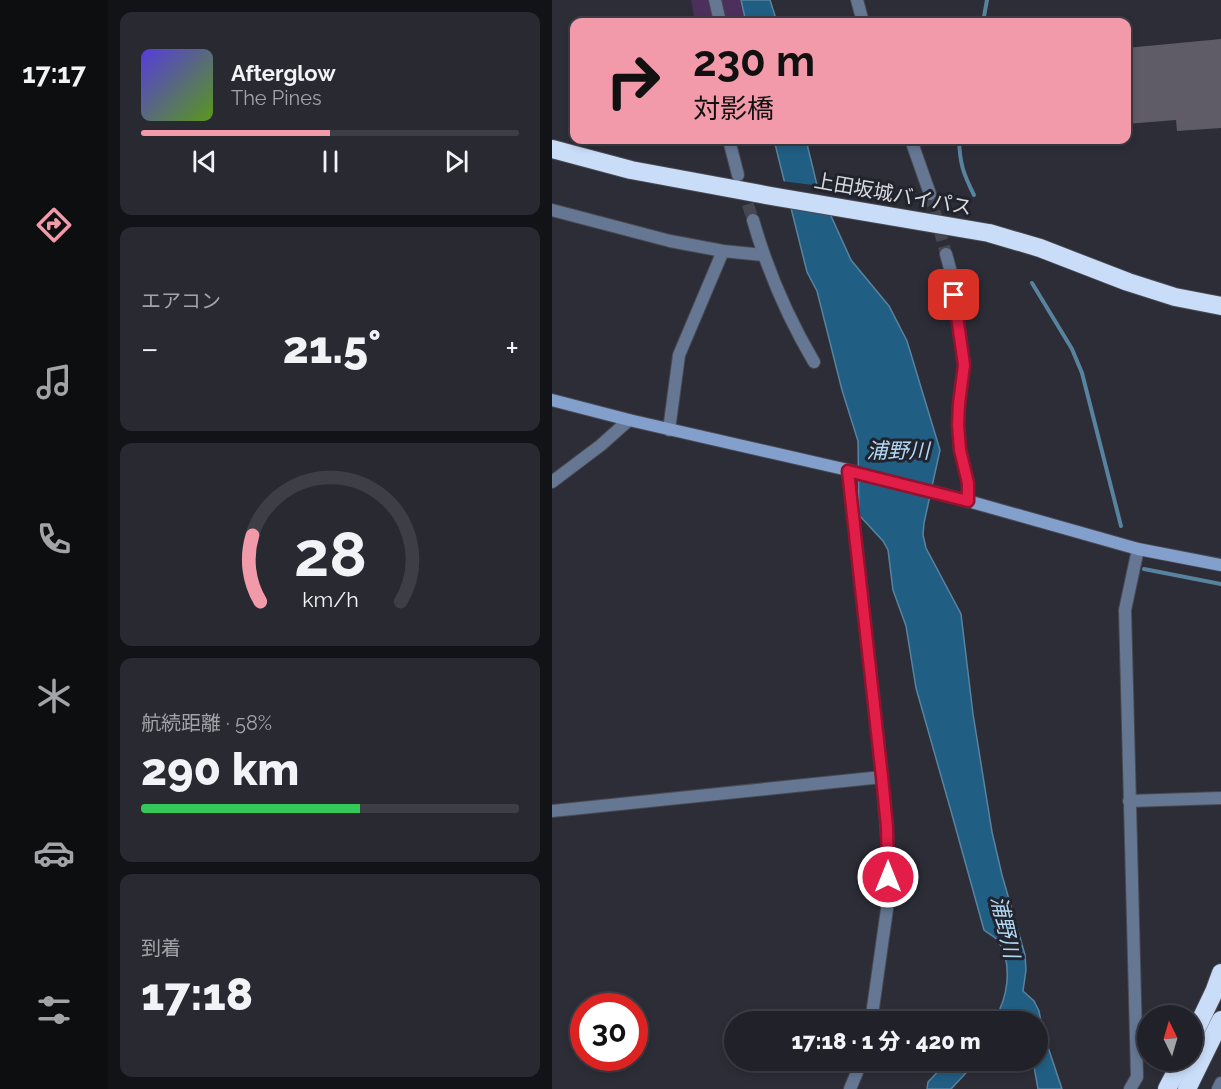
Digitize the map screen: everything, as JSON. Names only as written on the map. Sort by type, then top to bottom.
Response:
[{"type":"highway","name":"上田坂城バイパス","points":[[552,148],[632,170],[989,233],[1013,239],[1167,295],[1221,306]]},
{"type":"highway","points":[[1203,1019],[1218,993],[1221,973]]},
{"type":"highway","points":[[1187,1089],[1221,1020]]},
{"type":"highway","points":[[1167,1089],[1176,1071]]},
{"type":"street","points":[[715,0],[719,18]]},
{"type":"street","points":[[857,0],[861,18]]},
{"type":"street","points":[[730,144],[738,175]]},
{"type":"street","points":[[912,144],[930,194]]},
{"type":"street","points":[[552,210],[670,242],[763,255]]},
{"type":"street","points":[[753,220],[763,255],[797,333],[814,362]]},
{"type":"street","points":[[669,430],[679,355],[723,251]]},
{"type":"street","points":[[946,254],[952,276],[964,365],[958,425],[960,450],[968,483],[968,501]]},
{"type":"street","points":[[552,400],[968,501],[1138,549],[1221,565]]},
{"type":"street","points":[[552,482],[601,445],[629,420]]},
{"type":"street","points":[[851,472],[882,777],[888,861],[887,909],[873,1011]]},
{"type":"street","points":[[1130,1089],[1137,1077],[1125,610],[1138,549]]},
{"type":"street","points":[[552,811],[882,777]]},
{"type":"street","points":[[1129,801],[1221,798]]},
{"type":"street","points":[[850,1089],[857,1071]]},
{"type":"street","points":[[1218,1089],[1221,1083]]},
{"type":"shaded area","points":[[691,0],[741,0],[745,18],[694,18]]},
{"type":"water","points":[[741,0],[770,0],[776,18],[745,18]]},
{"type":"water","name":"浦野川","points":[[775,144],[807,144],[817,185],[851,260],[889,306],[907,341],[940,450],[923,535],[926,548],[961,614],[973,714],[992,832],[1025,955],[1026,970],[1023,991],[1034,1001],[1039,1011],[999,1011],[1007,982],[1006,961],[999,942],[984,930],[916,688],[906,626],[893,590],[888,550],[883,541],[859,515],[858,441],[842,390],[817,291],[807,272]]},
{"type":"water","name":"浦野川","points":[[1048,1047],[1062,1089],[1038,1089],[1035,1071],[1048,1071]]},
{"type":"water","points":[[938,1071],[968,1071],[951,1089],[927,1089],[928,1082]]},
{"type":"pier","points":[[781,181],[821,186],[834,215],[788,207]]},
{"type":"building","points":[[1221,39],[1221,128],[1177,131],[1176,120],[1131,124],[1131,48]]},
{"type":"waterway","points":[[984,18],[987,0]]},
{"type":"waterway","points":[[959,144],[963,168],[974,195]]},
{"type":"waterway","points":[[1032,283],[1072,349],[1082,373],[1121,526]]},
{"type":"waterway","points":[[1144,569],[1221,584]]},
{"type":"tunnel","points":[[742,187],[753,220]]},
{"type":"tunnel","points":[[930,194],[946,254]]},
{"type":"route","points":[[888,877],[887,827],[848,471],[968,501],[968,483],[960,450],[958,425],[964,365],[954,295]]}]
